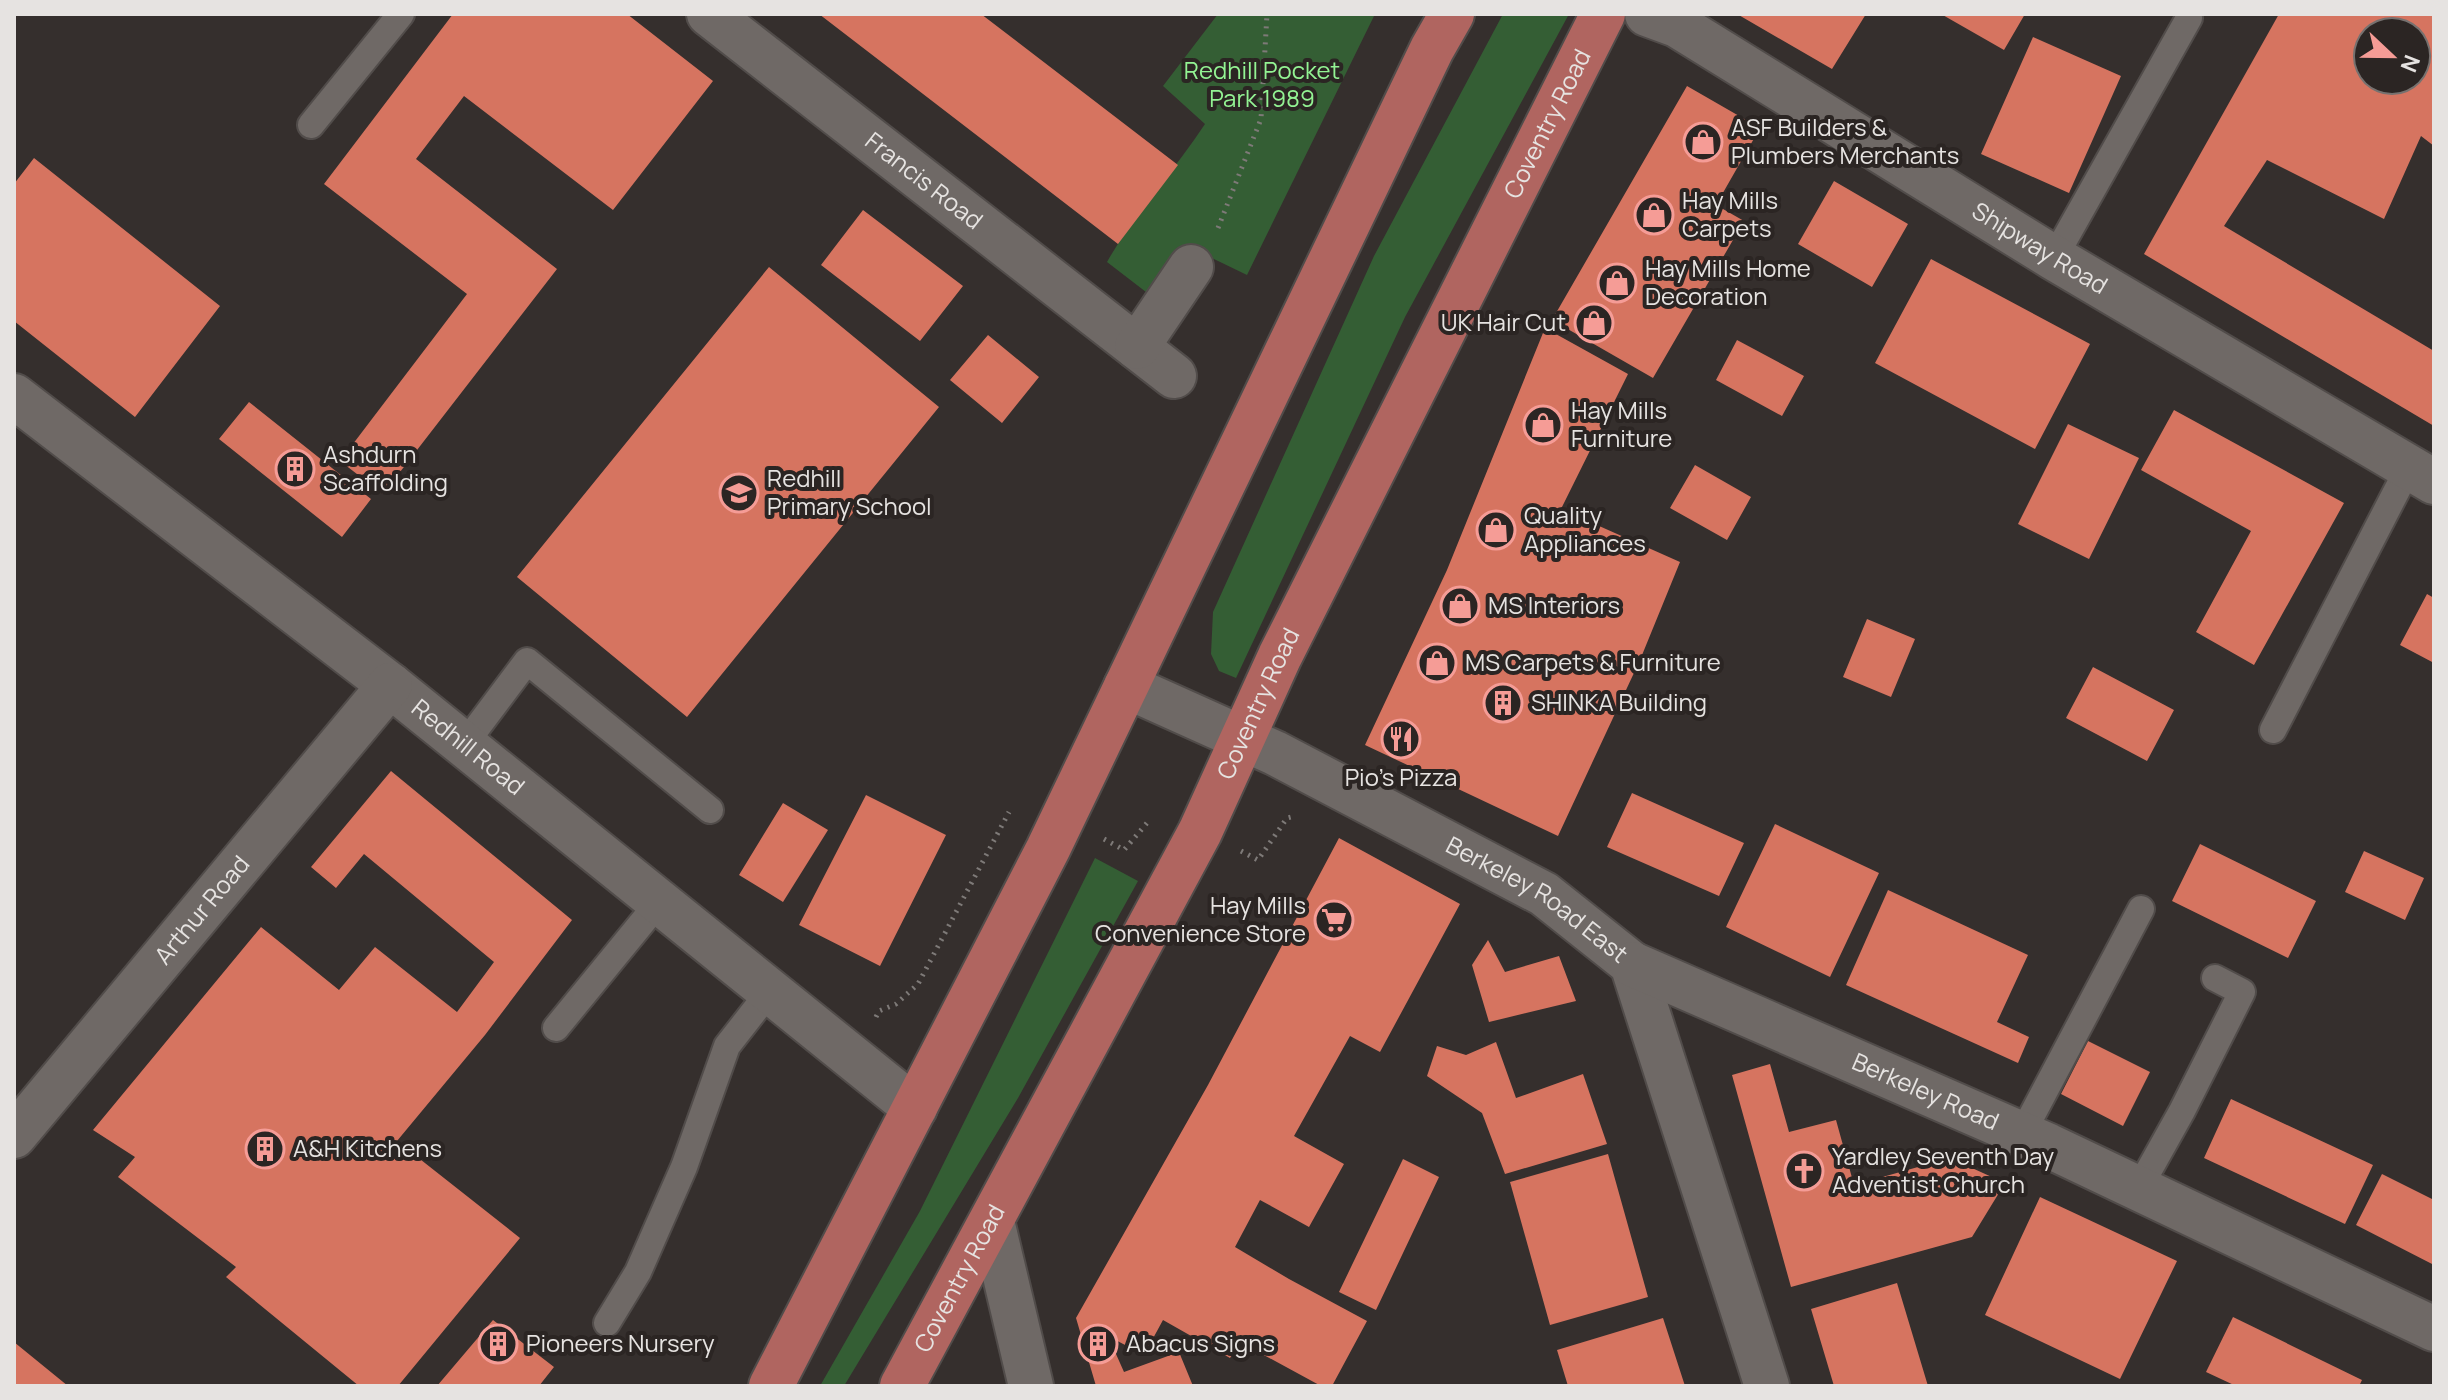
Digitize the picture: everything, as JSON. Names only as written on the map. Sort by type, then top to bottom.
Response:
[{"type":"highway","points":[[771,1386],[1048,849],[1432,49],[1452,14]]},
{"type":"highway","name":"Coventry Road","points":[[902,1386],[1200,832],[1287,643],[1603,14]]},
{"type":"street","name":"Francis Road","points":[[709,14],[1174,376]]},
{"type":"street","name":"Shipway Road","points":[[1647,14],[1677,25],[2054,258],[2422,475]]},
{"type":"street","points":[[1137,347],[1191,267]]},
{"type":"street","name":"Redhill Road","points":[[14,396],[390,685],[915,1108]]},
{"type":"street","name":"Arthur Road","points":[[14,1136],[390,685]]},
{"type":"street","name":"Berkeley Road East","points":[[1126,686],[1356,793],[1544,894],[1632,964],[1767,1386]]},
{"type":"street","name":"Berkeley Road","points":[[1632,964],[2022,1134],[2434,1329]]},
{"type":"street","points":[[992,1221],[1031,1386]]},
{"type":"lane","points":[[311,125],[401,14]]},
{"type":"lane","points":[[2054,258],[2189,18]]},
{"type":"lane","points":[[2273,730],[2422,475]]},
{"type":"lane","points":[[464,745],[527,661],[710,810]]},
{"type":"lane","points":[[556,1028],[659,902]]},
{"type":"lane","points":[[2022,1134],[2141,909]]},
{"type":"lane","points":[[2139,1188],[2242,992],[2215,978]]},
{"type":"lane","points":[[607,1323],[638,1272],[679,1180],[727,1046],[770,991]]},
{"type":"path","points":[[1191,267],[1214,240],[1261,119],[1267,14]]},
{"type":"green space","name":"Redhill Pocket Park 1989","points":[[1218,14],[1375,14],[1247,275],[1187,246],[1146,292],[1107,262],[1205,124],[1163,86]]},
{"type":"green space","points":[[1503,14],[1569,14],[1405,317],[1236,678],[1219,671],[1211,654],[1213,612],[1374,256]]},
{"type":"green space","points":[[1095,858],[1138,881],[1018,1098],[844,1386],[820,1386],[920,1211]]},
{"type":"building","points":[[453,14],[627,14],[713,81],[613,210],[464,96],[416,159],[557,269],[383,494],[340,461],[467,294],[324,184]]},
{"type":"building","points":[[819,14],[981,14],[1178,165],[1118,244]]},
{"type":"building","points":[[1737,14],[1866,14],[1832,69]]},
{"type":"building","points":[[1941,14],[2025,14],[2004,50]]},
{"type":"building","points":[[2279,14],[2434,14],[2434,146],[2421,136],[2384,219],[2267,160],[2224,226],[2434,351],[2434,426],[2144,254]]},
{"type":"building","points":[[2033,37],[2121,76],[2069,193],[1981,154]]},
{"type":"building","points":[[1687,86],[1760,128],[1716,205],[1744,221],[1653,378],[1552,320]]},
{"type":"building","points":[[34,158],[220,306],[135,417],[14,321],[14,184]]},
{"type":"building","points":[[1834,181],[1908,224],[1872,287],[1798,244]]},
{"type":"building","points":[[863,210],[963,286],[920,341],[821,265]]},
{"type":"building","points":[[1931,259],[2090,344],[2035,449],[1875,363]]},
{"type":"building","points":[[769,267],[939,407],[687,717],[517,577]]},
{"type":"building","points":[[1545,328],[1628,374],[1561,509],[1680,562],[1640,660],[1558,836],[1365,745],[1447,570]]},
{"type":"building","points":[[988,335],[1039,377],[1002,423],[950,380]]},
{"type":"building","points":[[1737,340],[1804,376],[1782,416],[1716,380]]},
{"type":"building","name":"Ashdurn Scaffolding","points":[[249,402],[371,499],[342,537],[219,439]]},
{"type":"building","points":[[2174,410],[2344,503],[2254,665],[2196,632],[2251,531],[2141,470]]},
{"type":"building","points":[[2068,424],[2139,458],[2089,559],[2018,524]]},
{"type":"building","points":[[1695,465],[1751,497],[1727,540],[1670,508]]},
{"type":"building","points":[[2427,594],[2434,598],[2434,663],[2400,645]]},
{"type":"building","points":[[1867,619],[1915,639],[1891,697],[1843,677]]},
{"type":"building","points":[[2093,667],[2174,710],[2147,761],[2066,718]]},
{"type":"building","name":"A&H Kitchens","points":[[391,771],[572,920],[485,1035],[397,1141],[520,1238],[398,1386],[359,1386],[226,1277],[236,1267],[118,1177],[135,1157],[93,1130],[261,927],[339,990],[375,947],[457,1012],[494,962],[364,854],[336,888],[311,867]]},
{"type":"building","points":[[1632,793],[1744,843],[1719,896],[1607,847]]},
{"type":"building","points":[[866,795],[946,835],[880,966],[799,925]]},
{"type":"building","points":[[783,803],[828,830],[783,902],[739,875]]},
{"type":"building","points":[[1775,824],[1879,873],[1830,977],[1726,927]]},
{"type":"building","points":[[1339,838],[1460,904],[1380,1052],[1350,1036],[1294,1136],[1344,1164],[1309,1227],[1260,1200],[1235,1247],[1367,1321],[1332,1386],[1321,1386],[1240,1342],[1230,1358],[1163,1320],[1144,1355],[1108,1336],[1124,1372],[1179,1352],[1193,1386],[1096,1386],[1076,1318],[1208,1085]]},
{"type":"building","points":[[2200,844],[2316,901],[2288,958],[2172,901]]},
{"type":"building","points":[[2364,851],[2424,878],[2405,920],[2345,892]]},
{"type":"building","points":[[1888,890],[2028,955],[1997,1022],[2029,1037],[2018,1063],[1846,985]]},
{"type":"building","points":[[1488,940],[1505,972],[1559,956],[1576,1001],[1489,1022],[1472,965]]},
{"type":"building","points":[[2088,1041],[2150,1072],[2123,1126],[2061,1094]]},
{"type":"building","points":[[1496,1042],[1516,1098],[1583,1074],[1607,1144],[1505,1174],[1482,1113],[1427,1076],[1437,1046],[1466,1055]]},
{"type":"building","name":"Yardley Seventh Day Adventist Church","points":[[1770,1064],[1789,1132],[1836,1120],[1854,1185],[1950,1158],[2005,1183],[1972,1237],[1791,1287],[1732,1075]]},
{"type":"building","points":[[2231,1099],[2373,1165],[2345,1224],[2204,1158]]},
{"type":"building","points":[[1608,1154],[1648,1297],[1550,1325],[1510,1182]]},
{"type":"building","points":[[1403,1159],[1439,1177],[1376,1310],[1339,1292]]},
{"type":"building","points":[[2382,1174],[2434,1200],[2434,1265],[2356,1225]]},
{"type":"building","points":[[2040,1197],[2177,1261],[2120,1379],[1985,1315]]},
{"type":"building","points":[[1897,1283],[1928,1386],[1834,1386],[1811,1309]]},
{"type":"building","points":[[2233,1317],[2362,1380],[2359,1386],[2236,1386],[2206,1372]]},
{"type":"building","points":[[1663,1318],[1685,1386],[1568,1386],[1557,1350]]},
{"type":"building","name":"Pioneers Nursery","points":[[493,1320],[554,1367],[539,1386],[437,1386]]},
{"type":"building","points":[[14,1342],[68,1386],[14,1386]]},
{"type":"place","name":"ASF Builders & Plumbers Merchants","points":[[1703,142]]},
{"type":"place","name":"Hay Mills Carpets","points":[[1654,215]]},
{"type":"place","name":"Hay Mills Home Decoration","points":[[1617,283]]},
{"type":"place","name":"UK Hair Cut","points":[[1594,323]]},
{"type":"place","name":"Hay Mills Furniture","points":[[1543,425]]},
{"type":"place","name":"Ashdurn Scaffolding","points":[[295,469]]},
{"type":"place","name":"Redhill Primary School","points":[[739,493]]},
{"type":"place","name":"Quality Appliances","points":[[1496,530]]},
{"type":"place","name":"MS Interiors","points":[[1460,606]]},
{"type":"place","name":"MS Carpets & Furniture","points":[[1437,663]]},
{"type":"place","name":"SHINKA Building","points":[[1503,703]]},
{"type":"place","name":"Pio's Pizza","points":[[1401,739]]},
{"type":"place","name":"Hay Mills Convenience Store","points":[[1334,920]]},
{"type":"place","name":"A&H Kitchens","points":[[265,1149]]},
{"type":"place","name":"Yardley Seventh Day Adventist Church","points":[[1804,1171]]},
{"type":"place","name":"Pioneers Nursery","points":[[498,1344]]},
{"type":"place","name":"Abacus Signs","points":[[1098,1344]]}]
